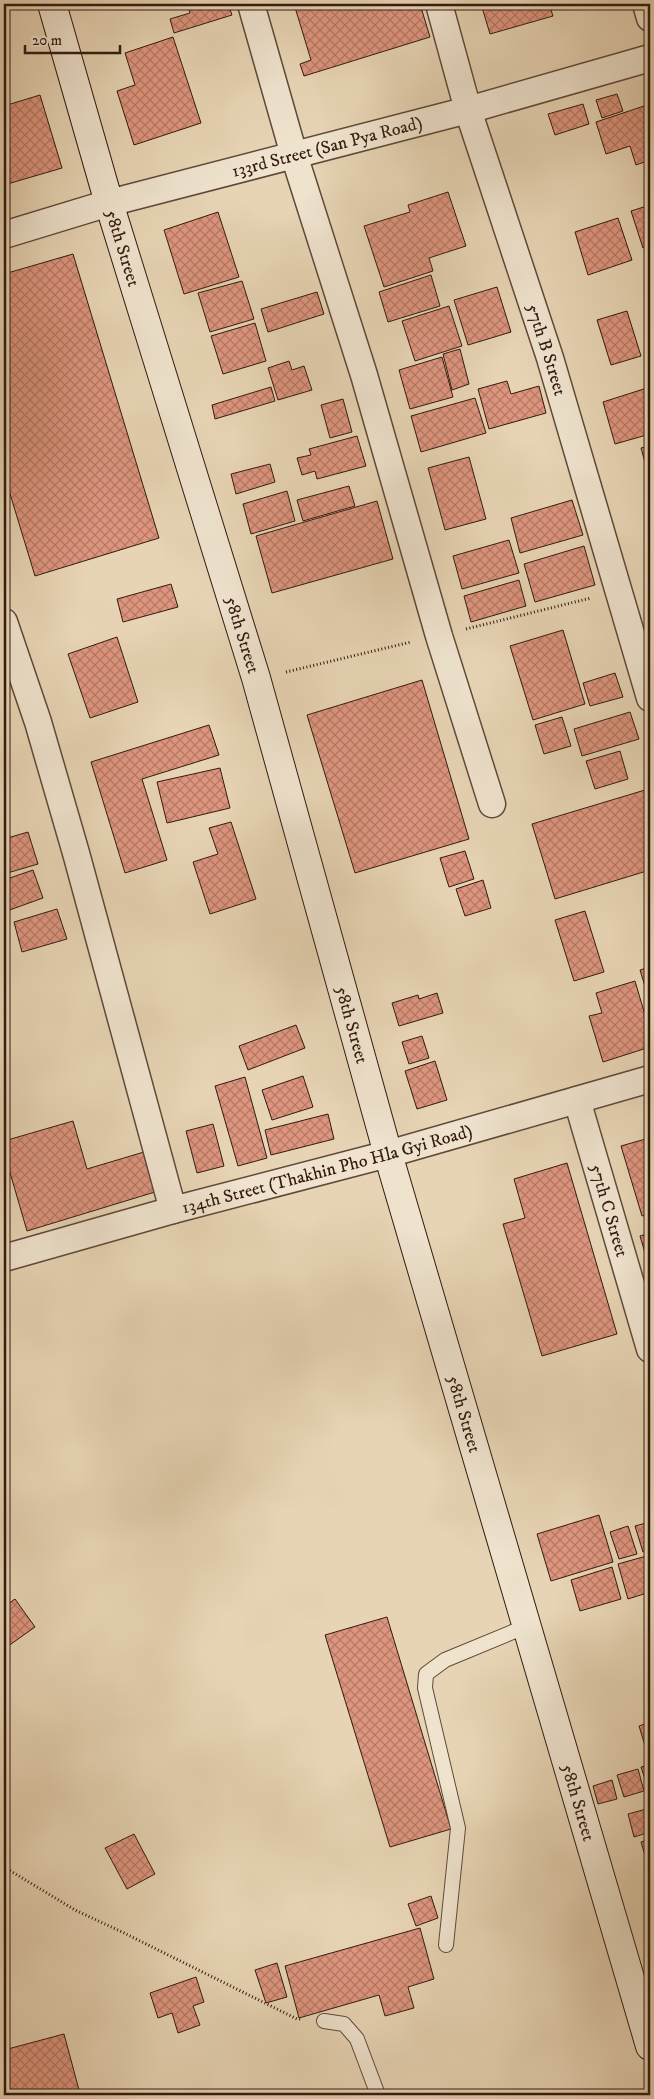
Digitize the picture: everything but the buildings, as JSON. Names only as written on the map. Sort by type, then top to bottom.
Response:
[{"type":"main road","name":"58th Street","points":[[52,4],[109,203],[256,678],[388,1154],[650,2046]]},
{"type":"street","points":[[251,4],[294,154],[364,375],[439,636],[492,804]]},
{"type":"street","name":"57th B Street","points":[[439,4],[468,110],[553,367],[650,698]]},
{"type":"street","points":[[646,4],[650,18]]},
{"type":"street","name":"133rd Street (San Pya Road)","points":[[4,235],[109,203],[468,110],[650,58]]},
{"type":"street","points":[[4,622],[38,722],[73,843],[173,1210]]},
{"type":"street","name":"134th Street (Thakhin Pho Hla Gyi Road)","points":[[4,1258],[173,1210],[388,1154],[650,1079]]},
{"type":"street","name":"57th C Street","points":[[577,1100],[650,1349]]},
{"type":"lane","points":[[446,1945],[458,1828],[425,1688],[426,1674],[445,1660],[527,1626]]},
{"type":"lane","points":[[324,2021],[344,2024],[357,2039],[378,2095]]},
{"type":"path","points":[[4,1867],[75,1910],[297,2019],[324,2021]]}]
